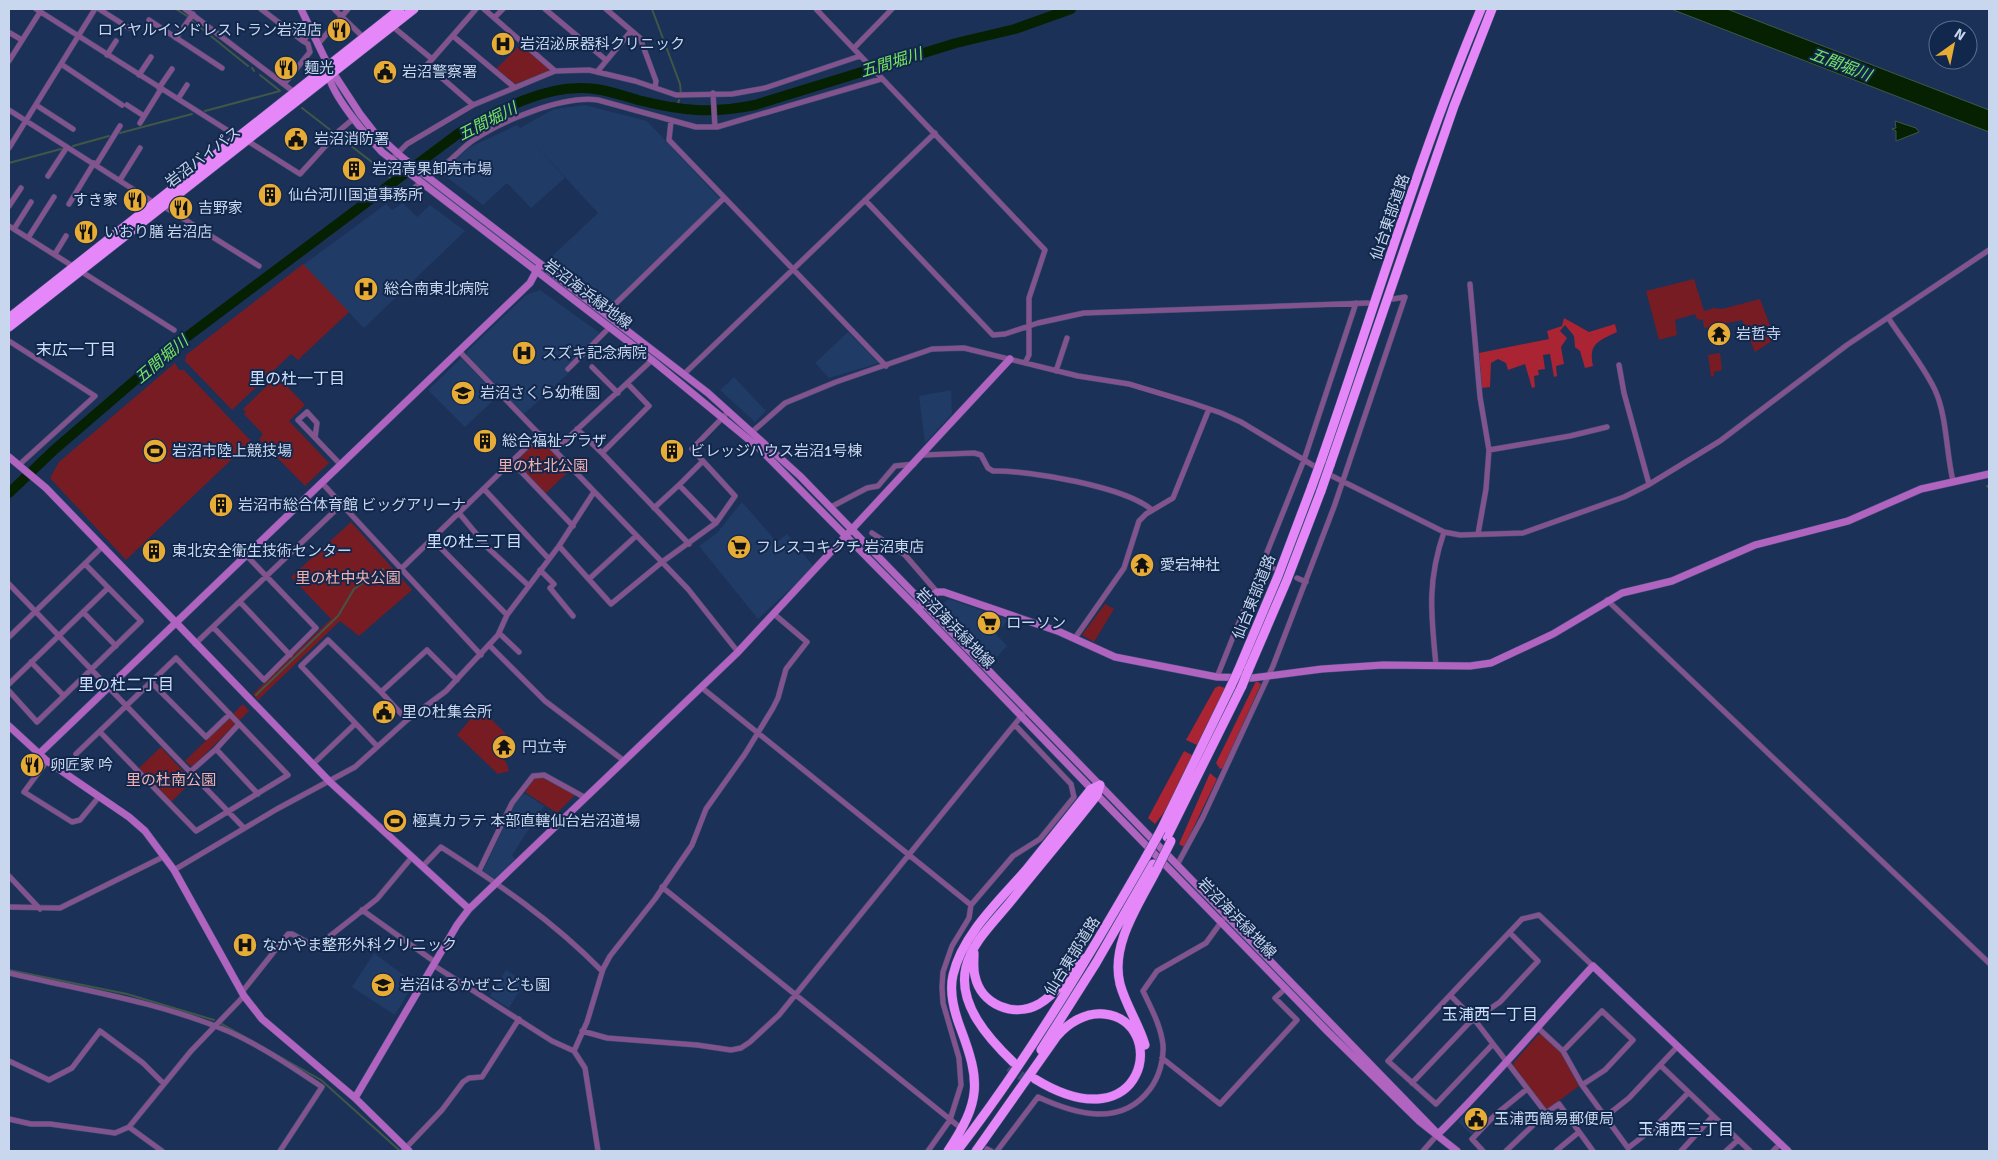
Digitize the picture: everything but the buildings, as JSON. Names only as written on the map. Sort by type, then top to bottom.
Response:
[{"type":"highway","name":"岩沼バイパス","points":[[9,327],[237,137],[294,92],[330,71],[363,37],[400,9]]},
{"type":"highway","name":"岩沼バイパス","points":[[158,204],[247,141],[330,71],[414,9]]},
{"type":"highway","name":"仙台東部道路","points":[[971,1151],[1050,1036],[1118,926],[1196,784],[1242,686],[1287,580],[1321,491],[1326,463],[1398,235],[1481,9]]},
{"type":"highway","name":"仙台東部道路","points":[[1167,836],[1278,576],[1312,486],[1326,463],[1483,29],[1492,9]]},
{"type":"highway","name":"岩沼バイパス","points":[[9,318],[78,268]]},
{"type":"highway","points":[[959,962],[961,993],[969,1016],[983,1039],[1011,1065],[986,1034],[969,1002],[965,985],[966,968],[984,934],[1096,790]]},
{"type":"highway","points":[[948,1151],[971,1110],[976,1084],[972,1059],[953,1002],[952,977],[967,943],[982,921],[1096,790]]},
{"type":"highway","name":"仙台東部道路","points":[[957,1151],[1004,1086],[1152,863]]},
{"type":"highway","points":[[974,951],[975,977],[988,998],[1008,1009],[1024,1009],[1039,1004],[1052,994],[1069,974],[1152,863]]},
{"type":"highway","points":[[976,1151],[1057,1036],[1086,1016],[1107,1014],[1127,1025],[1140,1046],[1141,1061],[1137,1075],[1122,1092],[1110,1098],[1095,1100],[1075,1097],[1033,1081],[1065,1099],[1099,1105],[1120,1100],[1139,1082],[1145,1068],[1145,1045],[1120,985],[1119,958],[1126,933],[1152,863]]},
{"type":"street","points":[[9,148],[95,9]]},
{"type":"street","points":[[99,9],[129,28]]},
{"type":"street","points":[[185,9],[294,92]]},
{"type":"street","points":[[261,9],[308,44],[310,52],[284,84]]},
{"type":"street","points":[[301,9],[353,119],[367,136],[393,161],[400,156],[407,144],[473,105],[555,71],[577,69],[597,72],[688,96],[713,95],[748,93],[861,57]]},
{"type":"street","points":[[334,9],[363,37]]},
{"type":"street","points":[[318,44],[348,9]]},
{"type":"street","points":[[473,105],[427,65],[476,9]]},
{"type":"street","points":[[484,9],[555,71]]},
{"type":"street","points":[[494,18],[503,9]]},
{"type":"street","points":[[545,9],[606,60]]},
{"type":"street","points":[[606,9],[640,38],[656,81],[655,87]]},
{"type":"street","points":[[816,9],[1045,250],[1032,286],[1028,326],[1029,355],[1025,362]]},
{"type":"street","points":[[854,48],[892,9]]},
{"type":"street","points":[[9,61],[11,53],[22,40],[38,10],[237,137],[247,141],[300,174],[339,131],[353,119]]},
{"type":"street","points":[[176,38],[193,14]]},
{"type":"street","points":[[149,20],[222,68]]},
{"type":"street","points":[[392,26],[432,59]]},
{"type":"street","points":[[303,41],[312,30]]},
{"type":"street","points":[[597,72],[631,31]]},
{"type":"street","points":[[10,33],[22,40]]},
{"type":"street","points":[[453,36],[514,87]]},
{"type":"street","points":[[108,55],[116,41]]},
{"type":"street","points":[[139,75],[151,57]]},
{"type":"street","points":[[61,64],[144,116]]},
{"type":"street","points":[[140,123],[172,69]]},
{"type":"street","points":[[330,71],[374,132],[400,156]]},
{"type":"street","points":[[426,175],[435,174],[445,162],[474,140],[520,116],[565,100],[598,100],[696,127],[727,126],[880,78]]},
{"type":"street","points":[[178,99],[187,85]]},
{"type":"street","points":[[713,95],[715,126]]},
{"type":"street","points":[[36,105],[73,129]]},
{"type":"street","points":[[9,110],[259,266]]},
{"type":"street","points":[[671,121],[669,140],[886,366]]},
{"type":"street","points":[[68,204],[120,126]]},
{"type":"street","points":[[684,374],[935,133]]},
{"type":"street","points":[[48,176],[68,147]]},
{"type":"street","points":[[120,180],[140,148]]},
{"type":"street","name":"岩沼海浜緑地線","points":[[400,156],[684,374],[752,432],[853,530],[1021,717],[1227,914],[1438,1134],[1457,1151]]},
{"type":"street","name":"岩沼海浜緑地線","points":[[393,161],[652,360],[723,417],[785,473],[846,536],[921,606],[1026,710],[1096,790],[1286,988],[1420,1121],[1438,1134]]},
{"type":"street","points":[[395,197],[412,190],[419,181]]},
{"type":"street","points":[[9,206],[21,188]]},
{"type":"street","points":[[28,238],[54,198]]},
{"type":"street","points":[[605,314],[724,198]]},
{"type":"street","points":[[865,200],[993,335],[1005,334],[1028,326],[1084,313],[1368,302]]},
{"type":"street","points":[[31,202],[11,227],[174,330]]},
{"type":"street","points":[[55,254],[66,236]]},
{"type":"street","points":[[752,432],[785,403],[836,382],[932,349],[964,348],[1056,371],[1129,384],[1210,409],[1241,422],[1342,482],[1444,532],[1460,535],[1523,533],[1624,498],[1720,441],[1847,345],[1889,319],[1989,250]]},
{"type":"street","points":[[40,754],[530,283],[541,264]]},
{"type":"street","points":[[1470,284],[1480,397],[1489,450],[1486,489],[1478,534]]},
{"type":"street","points":[[1177,865],[1203,817],[1269,676],[1306,582],[1406,297],[1393,299]]},
{"type":"street","points":[[1217,677],[1304,460],[1356,303]]},
{"type":"street","points":[[1889,319],[1935,390],[1944,418],[1947,453],[1953,481]]},
{"type":"street","points":[[568,369],[610,327]]},
{"type":"street","points":[[1056,371],[1067,338]]},
{"type":"street","points":[[9,341],[94,396],[21,466]]},
{"type":"street","points":[[459,351],[662,562],[710,614],[738,652]]},
{"type":"street","points":[[354,1098],[469,909],[495,882],[738,652],[915,464],[1010,359]]},
{"type":"street","points":[[555,450],[652,360]]},
{"type":"street","points":[[1619,365],[1624,393],[1649,484]]},
{"type":"street","points":[[592,367],[618,393]]},
{"type":"street","points":[[602,453],[649,406],[628,384]]},
{"type":"street","points":[[1075,638],[1124,568],[1139,521],[1152,510],[1163,506],[1173,498],[1210,409]]},
{"type":"street","points":[[559,546],[611,604],[662,562],[716,523],[735,496],[692,449],[729,411]]},
{"type":"street","points":[[316,438],[317,423],[307,412],[298,420],[340,464]]},
{"type":"street","points":[[1489,450],[1564,437],[1607,427]]},
{"type":"street","points":[[577,429],[689,544]]},
{"type":"street","points":[[402,568],[540,434]]},
{"type":"street","points":[[923,455],[974,453],[981,455],[988,468],[993,471],[1029,472],[1119,493],[1139,501],[1152,510]]},
{"type":"street","points":[[9,457],[38,479],[330,782],[469,909]]},
{"type":"street","points":[[654,508],[703,461]]},
{"type":"street","points":[[512,462],[572,526]]},
{"type":"street","points":[[830,507],[867,488],[878,486],[895,466],[915,464]]},
{"type":"street","points":[[872,533],[905,555],[937,592],[955,596],[1075,638],[1104,652],[1128,660],[1217,677],[1269,676],[1364,666],[1470,666],[1491,663],[1553,634],[1607,600],[1629,590],[1678,579],[1755,545],[1847,521],[1921,489],[1989,474]]},
{"type":"street","points":[[322,482],[481,655]]},
{"type":"street","points":[[679,485],[716,523]]},
{"type":"street","points":[[484,489],[548,558]]},
{"type":"street","points":[[174,870],[244,828],[355,767],[407,720],[434,701],[481,655],[498,633],[507,615],[528,584],[559,546],[594,492]]},
{"type":"street","points":[[195,644],[214,628],[342,504]]},
{"type":"street","points":[[459,513],[488,548],[528,584]]},
{"type":"street","points":[[1436,665],[1431,586],[1435,558],[1444,532]]},
{"type":"street","points":[[589,579],[636,536]]},
{"type":"street","points":[[432,539],[507,615]]},
{"type":"street","points":[[9,637],[102,546]]},
{"type":"street","points":[[214,628],[264,680],[316,628],[246,555]]},
{"type":"street","points":[[9,691],[38,722],[141,621],[85,564]]},
{"type":"street","points":[[1263,564],[1273,568]]},
{"type":"street","points":[[540,570],[554,584],[550,588],[573,616]]},
{"type":"street","points":[[1297,578],[1306,582]]},
{"type":"street","points":[[9,584],[244,828]]},
{"type":"street","points":[[9,684],[108,588]]},
{"type":"street","points":[[921,606],[937,592]]},
{"type":"street","points":[[1607,600],[1989,963]]},
{"type":"street","points":[[240,602],[290,655]]},
{"type":"street","points":[[83,612],[116,646]]},
{"type":"street","points":[[574,1050],[602,971],[610,956],[692,846],[706,810],[745,754],[778,698],[786,669],[807,642],[774,614]]},
{"type":"street","points":[[498,633],[519,652]]},
{"type":"street","points":[[377,746],[301,666],[328,640],[407,720]]},
{"type":"street","points":[[489,644],[545,702],[623,760]]},
{"type":"street","points":[[381,692],[427,650],[457,680]]},
{"type":"street","points":[[76,754],[176,658],[288,775],[196,831],[100,732]]},
{"type":"street","points":[[32,662],[64,696]]},
{"type":"street","points":[[151,682],[206,737],[230,714]]},
{"type":"street","points":[[701,687],[971,905]]},
{"type":"street","points":[[582,1031],[606,1038],[698,1045],[731,1050],[741,1048],[768,1027],[796,994],[1026,710]]},
{"type":"street","points":[[190,772],[216,749],[239,724]]},
{"type":"street","points":[[313,764],[355,724]]},
{"type":"street","points":[[928,1151],[950,1120],[959,1093],[961,1073],[942,1003],[942,988],[948,957],[969,918],[971,905],[1013,856],[1040,839],[1074,798],[1071,784],[1015,725]]},
{"type":"street","points":[[9,726],[47,760],[137,824],[165,856],[243,994],[262,1018],[354,1098],[406,1150],[442,1110],[463,1082],[469,1078],[482,1077],[519,1019]]},
{"type":"street","points":[[216,749],[258,794]]},
{"type":"street","points":[[47,760],[24,792],[72,822],[80,820],[98,798]]},
{"type":"street","points":[[479,871],[512,803],[532,776],[544,775],[584,797]]},
{"type":"street","points":[[422,867],[441,847],[495,882],[569,937],[602,971]]},
{"type":"street","points":[[9,907],[60,908],[165,856]]},
{"type":"street","points":[[9,1119],[31,1124],[50,1124],[115,1133],[129,1127],[243,994],[288,934],[292,934],[316,947],[377,898],[412,857]]},
{"type":"street","points":[[9,876],[40,909]]},
{"type":"street","points":[[662,887],[957,1125]]},
{"type":"street","points":[[362,910],[434,964],[552,1041],[574,1050],[585,1068],[598,1151]]},
{"type":"street","points":[[997,1151],[1038,1097],[1080,1113],[1107,1114],[1119,1112],[1135,1104],[1146,1095],[1159,1074],[1163,1047],[1158,1026],[1143,991],[1157,971],[1206,943],[1227,914]]},
{"type":"street","points":[[1493,1044],[1436,1104],[1388,1061],[1522,919],[1539,915],[1788,1151]]},
{"type":"street","points":[[1412,1083],[1474,1019],[1500,1002],[1538,961],[1510,933]]},
{"type":"street","points":[[1423,1151],[1507,1063],[1593,966]]},
{"type":"street","points":[[9,973],[148,1005],[214,1026],[282,1060],[322,1087],[280,1151]]},
{"type":"street","points":[[1162,1058],[1220,1104],[1297,1020],[1275,998],[1286,988]]},
{"type":"street","points":[[1450,996],[1474,1019],[1546,1113]]},
{"type":"street","points":[[1563,1051],[1602,1011],[1633,1040],[1605,1070],[1582,1085]]},
{"type":"street","points":[[1537,1027],[1563,1051],[1582,1085],[1628,1148],[1655,1127],[1688,1093]]},
{"type":"street","points":[[9,1061],[49,1080],[72,1068],[100,1031],[143,1063],[164,1084]]},
{"type":"street","points":[[1605,1117],[1629,1098],[1678,1047]]},
{"type":"street","points":[[1660,1065],[1750,1151]]},
{"type":"street","points":[[1483,1151],[1472,1139],[1496,1114],[1527,1089]]},
{"type":"street","points":[[1506,1151],[1546,1113],[1559,1104],[1594,1151]]},
{"type":"street","points":[[1681,1151],[1713,1116]]},
{"type":"street","points":[[129,1127],[162,1151]]},
{"type":"street","points":[[1556,1151],[1579,1132]]},
{"type":"street","points":[[1726,1151],[1738,1140]]},
{"type":"street","points":[[1773,1151],[1780,1144]]},
{"type":"shaded area","points":[[585,105],[647,121],[720,199],[609,308],[548,260],[598,213],[528,137],[565,178],[531,208],[507,183],[483,205],[440,172],[470,147],[517,125],[520,128],[554,109]]},
{"type":"shaded area","name":"総合南東北病院","points":[[403,203],[417,217],[430,205],[465,231],[364,328],[303,265],[386,204],[392,210]]},
{"type":"shaded area","name":"スズキ記念病院","points":[[540,290],[600,333],[566,367],[570,372],[524,414],[467,355],[467,351],[526,295]]},
{"type":"shaded area","points":[[1564,318],[1589,332],[1615,324],[1617,332],[1596,344],[1592,352],[1593,366],[1585,368],[1580,351],[1575,347],[1574,336],[1565,325],[1560,331],[1567,338],[1561,347],[1564,364],[1556,366],[1557,376],[1554,377],[1550,354],[1543,355],[1545,369],[1538,370],[1539,375],[1534,376],[1535,387],[1532,388],[1525,364],[1508,370],[1506,363],[1498,359],[1491,363],[1490,387],[1482,388],[1479,353],[1549,339],[1547,331],[1562,326]]},
{"type":"shaded area","points":[[848,332],[879,363],[829,378],[815,363]]},
{"type":"shaded area","name":"岩沼さくら幼稚園","points":[[461,358],[498,396],[465,427],[428,390]]},
{"type":"shaded area","points":[[734,377],[766,411],[755,422],[720,390]]},
{"type":"shaded area","points":[[951,390],[952,414],[925,443],[919,396]]},
{"type":"shaded area","points":[[742,502],[777,542],[787,534],[814,567],[758,619],[699,546],[717,533]]},
{"type":"shaded area","points":[[949,599],[1008,620],[996,634],[1007,646],[993,661],[940,606]]},
{"type":"shaded area","points":[[1256,681],[1261,684],[1223,768],[1220,769],[1216,763]]},
{"type":"shaded area","points":[[1219,686],[1225,688],[1197,745],[1186,740],[1215,688]]},
{"type":"shaded area","points":[[1184,751],[1194,756],[1169,806],[1155,824],[1148,818]]},
{"type":"shaded area","points":[[1210,773],[1217,779],[1184,847],[1179,844]]},
{"type":"shaded area","points":[[524,793],[544,806],[512,855],[515,859],[495,879],[483,871],[515,803]]},
{"type":"shaded area","name":"岩沼はるかぜこども園","points":[[374,953],[414,983],[395,1015],[352,987]]},
{"type":"shaded area","points":[[506,970],[525,982],[509,1008],[490,996]]},
{"type":"shaded area","points":[[1471,1108],[1485,1122],[1472,1135],[1458,1122]]},
{"type":"green space","points":[[521,44],[552,70],[515,84],[496,69]]},
{"type":"green space","points":[[303,264],[349,312],[298,360],[291,354],[232,410],[185,361],[186,355]]},
{"type":"green space","points":[[1694,279],[1704,311],[1714,308],[1722,309],[1760,299],[1775,339],[1755,352],[1742,320],[1704,328],[1703,320],[1697,319],[1695,314],[1675,320],[1677,335],[1659,340],[1646,291]]},
{"type":"green space","points":[[1720,353],[1722,370],[1714,372],[1714,376],[1711,377],[1708,355]]},
{"type":"green space","name":"岩沼市陸上競技場","points":[[175,363],[179,370],[184,370],[251,441],[126,560],[50,478],[59,462]]},
{"type":"green space","points":[[277,376],[305,405],[289,421],[329,463],[305,486],[259,439],[263,434],[244,414],[246,412],[243,409]]},
{"type":"green space","name":"里の杜北公園","points":[[540,438],[570,470],[545,494],[515,461]]},
{"type":"green space","name":"里の杜中央公園","points":[[351,522],[412,590],[359,636],[340,621],[258,700],[253,694],[331,619],[291,577]]},
{"type":"green space","points":[[1105,604],[1114,609],[1094,642],[1082,635]]},
{"type":"green space","points":[[243,704],[249,711],[192,767],[185,761]]},
{"type":"green space","points":[[480,708],[507,735],[494,744],[507,764],[509,771],[498,774],[457,735]]},
{"type":"green space","name":"里の杜南公園","points":[[161,747],[192,781],[170,803],[139,768]]},
{"type":"green space","points":[[535,777],[543,777],[576,794],[557,813],[525,792]]},
{"type":"green space","points":[[1542,1034],[1562,1054],[1579,1086],[1548,1109],[1544,1108],[1513,1067],[1514,1062],[1538,1035]]},
{"type":"water","points":[[1671,9],[1727,9],[1989,110],[1989,132]]},
{"type":"water","points":[[1895,121],[1916,128],[1919,132],[1896,141],[1896,131],[1892,129],[1896,128]]},
{"type":"waterway","points":[[176,9],[187,16]]},
{"type":"waterway","points":[[652,9],[680,84],[681,94]]},
{"type":"waterway","name":"五間堀川","points":[[9,493],[54,450],[176,345],[459,133],[503,109],[534,96],[567,89],[583,88],[604,90],[654,104],[683,109],[724,110],[739,108],[755,105],[956,43],[1015,29],[1071,9]]},
{"type":"waterway","points":[[191,20],[248,66]]},
{"type":"waterway","points":[[260,75],[279,90]]},
{"type":"waterway","points":[[205,111],[280,91]]},
{"type":"waterway","points":[[677,108],[679,100]]},
{"type":"waterway","points":[[302,108],[386,173],[394,182]]},
{"type":"waterway","points":[[120,133],[192,114]]},
{"type":"waterway","points":[[73,146],[109,136]]},
{"type":"waterway","points":[[9,163],[61,149]]},
{"type":"waterway","points":[[256,695],[338,616],[354,589],[383,569]]},
{"type":"waterway","points":[[9,970],[127,994],[214,1020]]},
{"type":"waterway","points":[[222,1024],[321,1080],[399,1150]]},
{"type":"tunnel","points":[[1009,1067],[1031,1083]]},
{"type":"place","name":"ロイヤルインドレストラン岩沼店","points":[[339,30]]},
{"type":"place","name":"岩沼泌尿器科クリニック","points":[[503,44]]},
{"type":"place","name":"麺光","points":[[286,68]]},
{"type":"place","name":"岩沼警察署","points":[[385,72]]},
{"type":"place","name":"岩沼消防署","points":[[296,139]]},
{"type":"place","name":"岩沼青果卸売市場","points":[[354,169]]},
{"type":"place","name":"仙台河川国道事務所","points":[[270,195]]},
{"type":"place","name":"すき家","points":[[135,200]]},
{"type":"place","name":"吉野家","points":[[181,208]]},
{"type":"place","name":"いおり膳 岩沼店","points":[[86,232]]},
{"type":"place","name":"総合南東北病院","points":[[366,289]]},
{"type":"place","name":"岩哲寺","points":[[1719,334]]},
{"type":"place","name":"スズキ記念病院","points":[[524,353]]},
{"type":"place","name":"岩沼さくら幼稚園","points":[[463,393]]},
{"type":"place","name":"総合福祉プラザ","points":[[485,441]]},
{"type":"place","name":"岩沼市陸上競技場","points":[[155,451]]},
{"type":"place","name":"ビレッジハウス岩沼1号棟","points":[[672,451]]},
{"type":"place","name":"岩沼市総合体育館 ビッグアリーナ","points":[[221,505]]},
{"type":"place","name":"フレスコキクチ 岩沼東店","points":[[739,547]]},
{"type":"place","name":"東北安全衛生技術センター","points":[[154,551]]},
{"type":"place","name":"愛宕神社","points":[[1142,565]]},
{"type":"place","name":"ローソン","points":[[989,623]]},
{"type":"place","name":"里の杜集会所","points":[[384,712]]},
{"type":"place","name":"円立寺","points":[[504,747]]},
{"type":"place","name":"卵匠家 吟","points":[[32,765]]},
{"type":"place","name":"極真カラテ 本部直轄仙台岩沼道場","points":[[395,821]]},
{"type":"place","name":"なかやま整形外科クリニック","points":[[245,945]]},
{"type":"place","name":"岩沼はるかぜこども園","points":[[383,985]]},
{"type":"place","name":"玉浦西簡易郵便局","points":[[1476,1119]]},
{"type":"district","name":"末広一丁目","points":[[76,349]]},
{"type":"district","name":"里の杜一丁目","points":[[297,378]]},
{"type":"district","name":"里の杜三丁目","points":[[474,541]]},
{"type":"district","name":"里の杜二丁目","points":[[126,684]]},
{"type":"district","name":"玉浦西一丁目","points":[[1490,1014]]},
{"type":"district","name":"玉浦西三丁目","points":[[1686,1129]]}]
